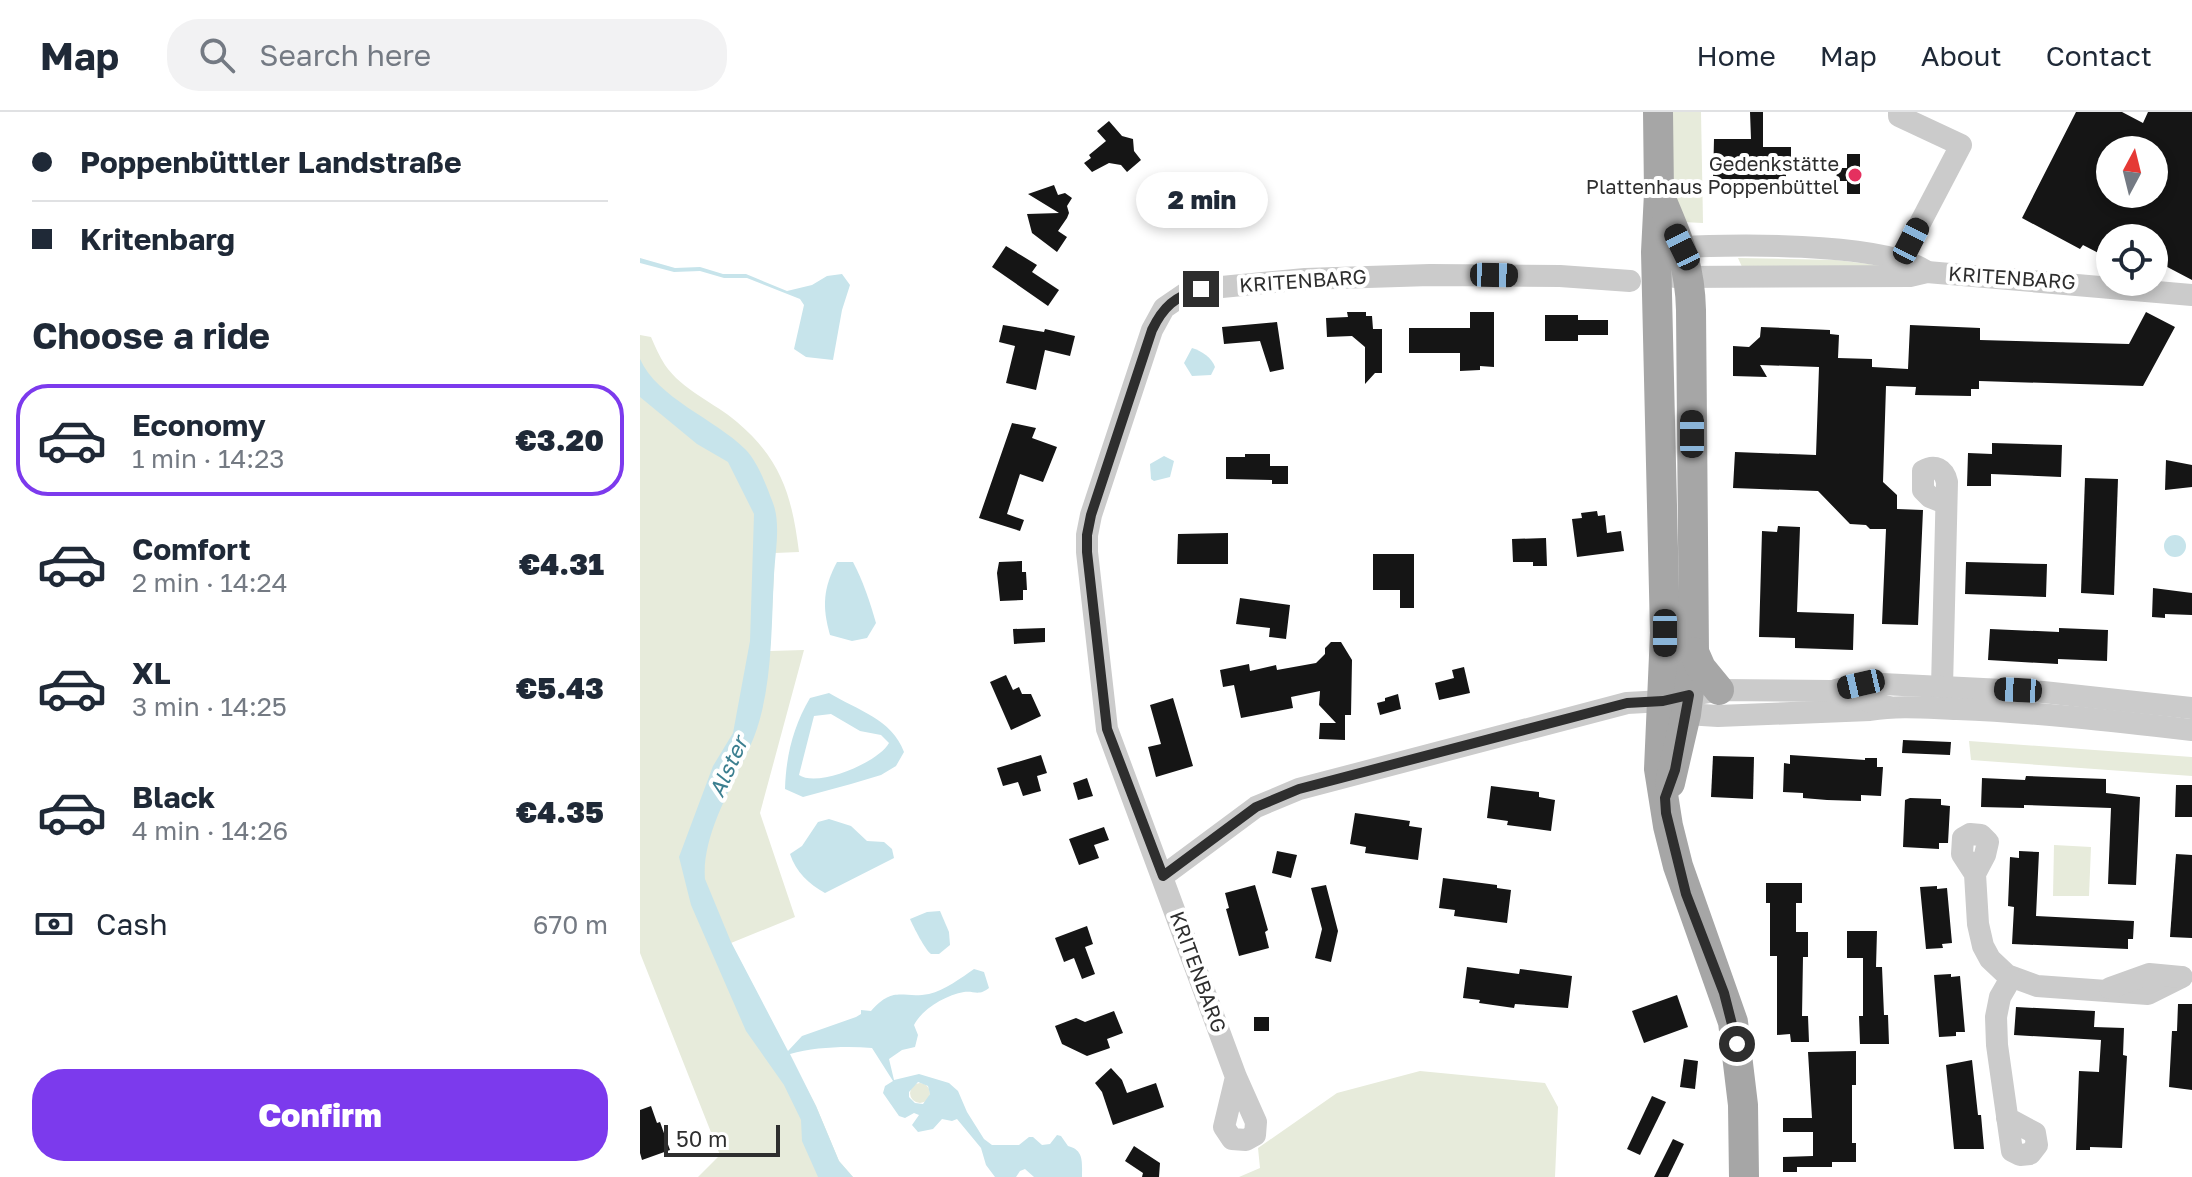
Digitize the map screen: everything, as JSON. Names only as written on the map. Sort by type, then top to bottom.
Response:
[{"type":"main road","points":[[1658,112],[1656,263],[1665,633],[1679,703]]},
{"type":"main road","points":[[1656,263],[1689,277],[1694,652],[1679,703],[1675,770],[1665,798],[1668,826],[1686,894],[1733,1022],[1743,1105],[1744,1177]]},
{"type":"main road","points":[[1694,652],[1701,668],[1719,690]]},
{"type":"street","points":[[1890,264],[1954,142],[1899,116],[1899,112]]},
{"type":"street","name":"KRITENBARG","points":[[1236,1077],[1107,729],[1087,535],[1133,384],[1152,330],[1164,308],[1186,293],[1201,289],[1305,279],[1430,275],[1560,276],[1801,247],[1927,272],[2192,295]]},
{"type":"street","name":"KRITENBARG","points":[[1689,277],[1890,264]]},
{"type":"street","points":[[1942,687],[1945,503]]},
{"type":"street","points":[[1163,876],[1256,807],[1299,789],[1627,703],[1679,703],[1719,690],[1831,691],[1861,684],[2043,692],[2192,708]]},
{"type":"street","points":[[1831,691],[1889,707]]},
{"type":"street","points":[[1679,703],[1718,716],[1889,707],[2042,713],[2192,730]]},
{"type":"street","points":[[1975,874],[1978,924],[1983,946],[1990,959],[2011,978],[2037,986],[2148,994],[2187,977]]},
{"type":"street","points":[[2007,1118],[1996,1017],[2000,997],[2011,978]]},
{"type":"green space","points":[[1670,112],[1701,112],[1703,223],[1682,222],[1675,217]]},
{"type":"green space","points":[[1738,258],[1836,260],[1885,266],[1742,267]]},
{"type":"green space","points":[[640,335],[651,337],[665,365],[680,382],[737,422],[765,451],[775,465],[793,514],[799,552],[775,553],[770,651],[804,650],[760,813],[795,917],[731,943],[816,1106],[839,1161],[853,1177],[698,1177],[720,1155],[640,953]]},
{"type":"green space","points":[[1969,741],[2192,757],[2192,776],[1971,760]]},
{"type":"green space","points":[[2054,845],[2091,847],[2089,896],[2053,896]]},
{"type":"green space","points":[[1420,1071],[1545,1083],[1558,1107],[1555,1177],[1239,1177],[1260,1168],[1258,1148],[1337,1093]]},
{"type":"green space","points":[[916,1083],[924,1083],[930,1093],[924,1103],[916,1103],[910,1097],[910,1089]]},
{"type":"water","points":[[640,258],[675,268],[700,267],[723,274],[746,274],[787,291],[812,285],[827,276],[842,274],[850,285],[833,360],[806,357],[794,349],[804,305],[800,299],[747,278],[724,278],[700,271],[674,272],[640,263]]},
{"type":"water","points":[[1192,348],[1212,361],[1215,367],[1211,375],[1192,376],[1184,363]]},
{"type":"water","name":"Alster","points":[[640,359],[648,373],[673,397],[745,449],[761,474],[775,511],[777,539],[765,698],[754,737],[714,825],[705,861],[705,879],[731,942],[788,1051],[802,1036],[856,1017],[861,1010],[871,1011],[886,998],[929,994],[947,987],[974,969],[984,972],[989,988],[980,993],[964,992],[950,996],[929,1008],[918,1019],[914,1025],[918,1035],[915,1047],[902,1050],[889,1059],[894,1080],[919,1074],[949,1083],[958,1091],[984,1139],[992,1145],[1019,1145],[1029,1137],[1042,1145],[1050,1144],[1057,1135],[1061,1136],[1068,1146],[1077,1150],[1082,1162],[1082,1177],[1034,1177],[1025,1169],[1016,1177],[995,1177],[986,1165],[981,1148],[957,1119],[942,1119],[933,1129],[918,1132],[912,1125],[919,1115],[899,1116],[883,1093],[885,1086],[893,1081],[872,1048],[852,1047],[820,1048],[790,1054],[839,1161],[853,1177],[818,1177],[802,1141],[801,1120],[784,1085],[746,1031],[691,905],[679,857],[713,766],[733,733],[750,641],[754,514],[728,462],[697,444],[640,397]],"holes":[[[918,1082],[928,1086],[930,1094],[923,1104],[915,1103],[909,1097],[909,1092]]]},
{"type":"water","points":[[1164,456],[1174,461],[1170,477],[1154,481],[1151,479],[1150,464]]},
{"type":"water","points":[[2175,535],[2183,538],[2186,546],[2183,554],[2175,557],[2167,554],[2164,546],[2167,538]]},
{"type":"water","points":[[837,562],[853,562],[863,584],[876,623],[867,638],[852,641],[830,635],[825,598]]},
{"type":"water","points":[[829,693],[882,723],[904,752],[896,766],[881,775],[803,797],[785,789],[792,742],[810,698]],"holes":[[[831,714],[860,731],[881,735],[889,743],[873,758],[833,776],[808,778],[799,775],[814,716]]]},
{"type":"water","points":[[829,819],[851,826],[867,841],[884,842],[892,849],[894,858],[825,893],[804,877],[790,854],[802,846],[818,822]]},
{"type":"water","points":[[940,911],[949,932],[950,945],[939,954],[931,954],[910,919]]},
{"type":"building","points":[[1750,112],[1763,112],[1763,147],[1791,147],[1791,164],[1786,164],[1786,180],[1713,179],[1714,139],[1751,139]]},
{"type":"building","points":[[2076,112],[2122,112],[2143,123],[2148,112],[2192,112],[2192,280],[2168,267],[2168,224],[2096,224],[2096,252],[2083,245],[2080,249],[2022,218]]},
{"type":"building","points":[[1109,121],[1122,136],[1133,139],[1134,151],[1141,160],[1127,172],[1121,165],[1109,163],[1092,172],[1084,163],[1106,141],[1097,131]]},
{"type":"building","points":[[1847,154],[1860,154],[1860,194],[1847,194],[1847,181],[1837,181],[1836,168],[1847,168]]},
{"type":"building","points":[[1054,185],[1058,195],[1065,193],[1072,198],[1067,206],[1067,218],[1058,231],[1067,237],[1057,252],[1032,233],[1027,214],[1059,213],[1028,194]]},
{"type":"building","points":[[1006,246],[1037,265],[1032,272],[1059,290],[1048,306],[992,267]]},
{"type":"building","points":[[1347,312],[1366,312],[1366,316],[1372,316],[1373,329],[1382,329],[1382,373],[1375,373],[1365,384],[1365,347],[1352,336],[1327,337],[1326,318],[1348,317]]},
{"type":"building","points":[[1470,312],[1494,312],[1494,367],[1480,366],[1480,370],[1460,371],[1460,353],[1409,353],[1409,328],[1470,328]]},
{"type":"building","points":[[2146,312],[2175,327],[2143,386],[1979,381],[1979,389],[1971,389],[1971,396],[1915,395],[1916,387],[1886,386],[1883,482],[1897,495],[1897,509],[1923,510],[1918,625],[1882,624],[1886,529],[1850,524],[1818,491],[1733,488],[1735,452],[1816,455],[1819,367],[1760,365],[1767,377],[1733,376],[1733,346],[1749,347],[1760,337],[1761,327],[1830,330],[1830,334],[1839,335],[1838,358],[1872,359],[1872,367],[1908,369],[1910,325],[1980,328],[1980,340],[2129,344]]},
{"type":"building","points":[[1545,315],[1578,315],[1578,320],[1608,320],[1608,335],[1578,335],[1578,341],[1545,341]]},
{"type":"building","points":[[1277,322],[1284,369],[1270,372],[1260,341],[1224,344],[1222,327]]},
{"type":"building","points":[[1003,325],[1075,336],[1070,356],[1045,350],[1036,390],[1006,383],[1015,346],[999,342]]},
{"type":"building","points":[[1012,423],[1036,428],[1032,438],[1057,447],[1043,482],[1020,474],[1007,514],[1024,520],[1020,531],[979,518]]},
{"type":"building","points":[[1992,443],[2062,445],[2061,477],[1991,474],[1991,486],[1967,486],[1968,453],[1992,454]]},
{"type":"building","points":[[1245,454],[1270,454],[1270,466],[1288,466],[1288,484],[1272,484],[1272,480],[1226,479],[1226,457],[1245,457]]},
{"type":"building","points":[[2166,460],[2192,465],[2192,487],[2165,490]]},
{"type":"building","points":[[2085,478],[2118,479],[2114,595],[2081,593]]},
{"type":"building","points":[[1597,511],[1598,516],[1605,515],[1607,533],[1621,531],[1624,551],[1577,557],[1572,519],[1582,518],[1581,513]]},
{"type":"building","points":[[1778,526],[1800,527],[1797,612],[1854,614],[1853,650],[1795,648],[1795,638],[1759,637],[1762,531],[1777,532]]},
{"type":"building","points":[[1228,533],[1228,564],[1177,564],[1178,534]]},
{"type":"building","points":[[1546,538],[1547,566],[1513,562],[1512,539]]},
{"type":"building","points":[[1373,554],[1414,554],[1414,608],[1400,608],[1400,590],[1373,590]]},
{"type":"building","points":[[1022,561],[1027,590],[1023,590],[1023,600],[1000,601],[999,562]]},
{"type":"building","points":[[1966,562],[2047,564],[2046,597],[1965,594]]},
{"type":"building","points":[[2153,588],[2192,593],[2192,615],[2152,617]]},
{"type":"building","points":[[1240,598],[1290,605],[1286,639],[1269,637],[1270,628],[1236,624]]},
{"type":"building","points":[[1045,628],[1045,642],[1014,644],[1013,629]]},
{"type":"building","points":[[2059,628],[2108,630],[2107,661],[2058,659],[2058,664],[1988,660],[1990,629],[2059,632]]},
{"type":"building","points":[[1331,642],[1341,642],[1352,660],[1351,715],[1345,715],[1345,740],[1319,739],[1320,723],[1336,723],[1319,705],[1320,691],[1291,697],[1293,708],[1241,718],[1234,685],[1223,687],[1220,670],[1249,664],[1250,671],[1276,665],[1277,670],[1316,663]]},
{"type":"building","points":[[1464,667],[1470,693],[1439,700],[1435,683],[1454,678],[1452,670]]},
{"type":"building","points":[[1006,675],[1013,690],[1019,687],[1022,694],[1031,694],[1041,716],[1011,730],[990,682]]},
{"type":"building","points":[[1398,694],[1401,709],[1380,715],[1377,703]]},
{"type":"building","points":[[1173,698],[1193,766],[1156,777],[1148,747],[1161,744],[1150,705]]},
{"type":"building","points":[[1903,740],[1951,742],[1950,755],[1902,753]]},
{"type":"building","points":[[1041,755],[1047,773],[1037,776],[1041,791],[1023,796],[1018,782],[1003,786],[997,768]]},
{"type":"building","points":[[1790,755],[1865,760],[1877,758],[1877,767],[1883,767],[1881,796],[1861,795],[1861,801],[1827,800],[1803,798],[1803,793],[1783,792],[1784,763],[1790,764]]},
{"type":"building","points":[[1713,756],[1754,757],[1753,799],[1711,797]]},
{"type":"building","points":[[2026,776],[2106,779],[2106,793],[2140,797],[2136,885],[2108,884],[2111,808],[1981,807],[1982,778],[2025,780]]},
{"type":"building","points":[[1087,778],[1093,796],[1078,800],[1073,783]]},
{"type":"building","points":[[2176,785],[2192,785],[2192,817],[2175,817]]},
{"type":"building","points":[[1491,786],[1539,792],[1539,797],[1555,800],[1551,831],[1507,825],[1508,821],[1487,818]]},
{"type":"building","points":[[1941,799],[1941,805],[1950,806],[1948,843],[1939,843],[1939,849],[1903,847],[1905,800]]},
{"type":"building","points":[[1355,813],[1410,821],[1409,826],[1422,828],[1418,860],[1365,853],[1366,847],[1350,844]]},
{"type":"building","points":[[1104,827],[1109,840],[1094,845],[1099,858],[1079,865],[1069,839]]},
{"type":"building","points":[[1277,851],[1297,855],[1291,878],[1272,873]]},
{"type":"building","points":[[2019,851],[2039,852],[2036,916],[2134,921],[2133,939],[2128,939],[2128,949],[2012,944],[2014,907],[2008,906],[2010,857],[2019,858]]},
{"type":"building","points":[[2176,854],[2192,855],[2192,938],[2170,937]]},
{"type":"building","points":[[1443,878],[1497,885],[1497,888],[1511,890],[1507,923],[1454,916],[1455,910],[1439,908]]},
{"type":"building","points":[[1766,883],[1802,883],[1802,903],[1796,903],[1796,932],[1808,932],[1808,957],[1803,957],[1802,1016],[1808,1016],[1809,1042],[1791,1042],[1790,1034],[1777,1035],[1777,956],[1770,956],[1770,903],[1766,903]]},
{"type":"building","points":[[1255,885],[1268,930],[1265,932],[1269,948],[1239,956],[1226,909],[1229,908],[1225,893]]},
{"type":"building","points":[[1326,885],[1338,931],[1331,962],[1315,958],[1322,929],[1311,888]]},
{"type":"building","points":[[1937,886],[1937,889],[1947,888],[1952,943],[1942,944],[1943,948],[1926,949],[1920,887]]},
{"type":"building","points":[[1087,926],[1093,944],[1085,947],[1095,974],[1082,979],[1074,958],[1064,962],[1055,938]]},
{"type":"building","points":[[1847,931],[1877,931],[1876,967],[1882,967],[1889,1044],[1860,1044],[1863,958],[1847,958]]},
{"type":"building","points":[[1467,967],[1519,974],[1520,969],[1572,976],[1568,1008],[1515,1004],[1514,1008],[1463,998]]},
{"type":"building","points":[[1951,974],[1951,977],[1960,976],[1965,1032],[1939,1037],[1934,975]]},
{"type":"building","points":[[1677,995],[1688,1027],[1644,1043],[1632,1011]]},
{"type":"building","points":[[2178,1004],[2192,1004],[2192,1090],[2169,1087],[2172,1031],[2177,1031]]},
{"type":"building","points":[[2016,1007],[2095,1011],[2094,1027],[2124,1028],[2123,1055],[2127,1056],[2122,1148],[2076,1150],[2079,1071],[2099,1072],[2101,1040],[2014,1035]]},
{"type":"building","points":[[1114,1011],[1123,1033],[1107,1039],[1110,1048],[1087,1056],[1062,1044],[1055,1026],[1076,1018],[1085,1022]]},
{"type":"building","points":[[1254,1017],[1269,1017],[1269,1031],[1254,1031]]},
{"type":"building","points":[[1856,1051],[1856,1085],[1852,1085],[1852,1143],[1856,1143],[1856,1162],[1832,1162],[1832,1167],[1797,1167],[1797,1172],[1783,1172],[1783,1157],[1813,1156],[1813,1132],[1783,1132],[1783,1118],[1812,1118],[1808,1052]]},
{"type":"building","points":[[1684,1059],[1698,1061],[1695,1089],[1680,1087]]},
{"type":"building","points":[[1972,1060],[1984,1149],[1954,1149],[1946,1065]]},
{"type":"building","points":[[1111,1068],[1122,1080],[1127,1093],[1156,1083],[1164,1107],[1113,1125],[1102,1092],[1095,1083]]},
{"type":"building","points":[[1652,1096],[1666,1102],[1640,1155],[1627,1149]]},
{"type":"building","points":[[651,1106],[670,1150],[642,1160],[640,1110]]},
{"type":"building","points":[[1673,1139],[1684,1144],[1668,1177],[1654,1177]]},
{"type":"building","points":[[1134,1146],[1160,1163],[1159,1177],[1142,1177],[1143,1173],[1125,1161]]},
{"type":"place","name":"Gedenkstätte Plattenhaus Poppenbüttel","points":[[1855,175]]},
{"type":"route","points":[[1201,289],[1173,300],[1164,308],[1152,330],[1087,535],[1107,729],[1163,876],[1256,807],[1299,789],[1627,703],[1663,701],[1689,695],[1675,770],[1665,798],[1666,813],[1686,894],[1724,993],[1737,1044]]}]
